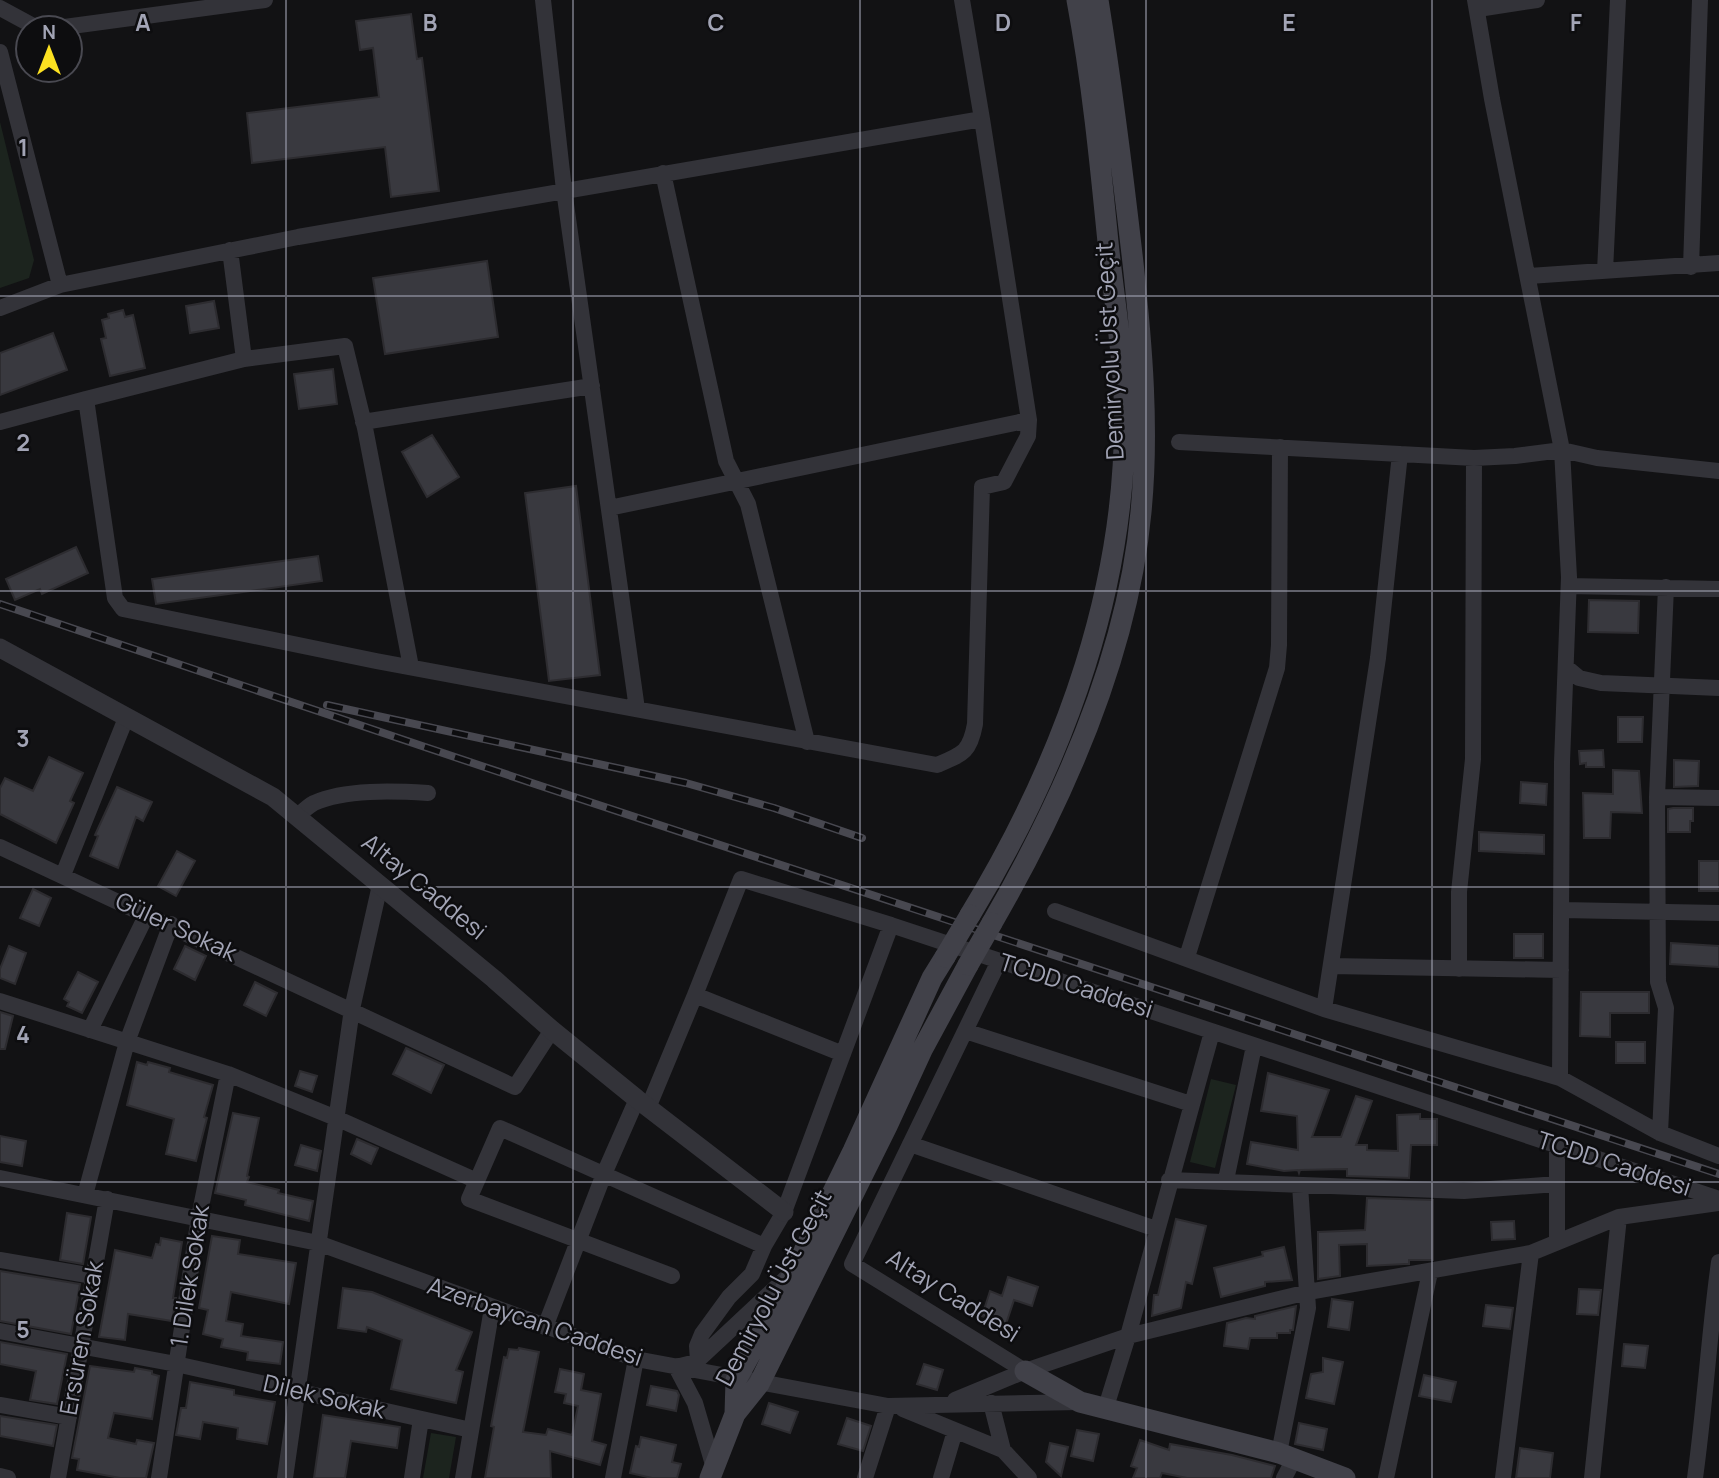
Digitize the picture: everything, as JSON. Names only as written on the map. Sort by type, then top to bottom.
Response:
[{"type":"main road","name":"Demiryolu Üst Geçit","points":[[735,1414],[736,1380],[853,1151],[932,978],[1013,836],[1063,731],[1096,635],[1115,545],[1124,461],[1124,393],[1096,122],[1077,0]]},
{"type":"main road","name":"Demiryolu Üst Geçit","points":[[735,1414],[759,1384],[887,1126],[922,1049],[1054,806],[1084,737],[1112,655],[1141,513],[1145,406],[1124,176],[1098,0]]},
{"type":"main road","name":"Altay Caddesi","points":[[1025,1371],[1080,1402],[1287,1456],[1345,1478]]},
{"type":"main road","points":[[712,1473],[735,1414]]},
{"type":"street","points":[[84,24],[265,0]]},
{"type":"street","points":[[543,0],[564,190],[637,709]]},
{"type":"street","points":[[86,399],[115,598],[123,610],[411,667],[937,765],[959,755],[972,742],[975,724],[982,487],[1004,482],[1028,436],[1029,420],[962,0]]},
{"type":"street","points":[[1537,0],[1476,5],[1492,99],[1562,450],[1569,586],[1562,762],[1560,1078]]},
{"type":"street","points":[[1605,271],[1618,0]]},
{"type":"street","points":[[1690,267],[1700,0]]},
{"type":"street","points":[[0,52],[60,285]]},
{"type":"street","points":[[0,307],[60,285],[230,250],[982,119]]},
{"type":"street","points":[[663,173],[726,461],[748,504],[807,742]]},
{"type":"street","points":[[230,250],[244,359]]},
{"type":"street","points":[[1529,276],[1719,263]]},
{"type":"street","points":[[0,422],[244,359],[345,346],[363,422],[411,667]]},
{"type":"street","points":[[363,422],[592,386]]},
{"type":"street","points":[[610,508],[1029,420]]},
{"type":"street","points":[[1179,442],[1474,458],[1562,450],[1597,458],[1719,471]]},
{"type":"street","points":[[1187,957],[1276,668],[1279,645],[1280,447]]},
{"type":"street","points":[[1324,1009],[1378,658],[1400,454]]},
{"type":"street","points":[[1459,969],[1460,892],[1473,759],[1474,458]]},
{"type":"street","points":[[1569,586],[1719,589]]},
{"type":"street","points":[[1660,1133],[1666,1008],[1658,982],[1657,797],[1666,587]]},
{"type":"street","name":"Altay Caddesi","points":[[0,648],[273,797],[642,1104],[784,1212]]},
{"type":"street","points":[[1567,668],[1579,678],[1601,683],[1719,688]]},
{"type":"street","points":[[63,875],[126,718]]},
{"type":"street","points":[[297,817],[312,804],[329,799],[362,793],[428,793]]},
{"type":"street","points":[[1657,797],[1719,798]]},
{"type":"street","name":"Güler Sokak","points":[[0,846],[515,1087],[552,1030]]},
{"type":"street","name":"TCDD Caddesi","points":[[695,995],[741,879],[891,925],[1719,1201]]},
{"type":"street","points":[[285,1478],[352,1009],[380,885]]},
{"type":"street","points":[[1562,909],[1719,913]]},
{"type":"street","points":[[1055,911],[1324,1009],[1560,1078],[1660,1133],[1719,1156]]},
{"type":"street","points":[[90,1030],[147,914]]},
{"type":"street","points":[[85,1195],[127,1042],[171,924]]},
{"type":"street","points":[[698,1361],[697,1346],[702,1334],[729,1297],[752,1274],[764,1246],[784,1212],[891,925]]},
{"type":"street","name":"Altay Caddesi","points":[[999,961],[852,1264],[1025,1371]]},
{"type":"street","points":[[1331,966],[1561,971]]},
{"type":"street","points":[[545,1327],[604,1174],[642,1104],[695,995],[843,1054]]},
{"type":"street","points":[[0,1001],[228,1074],[336,1118],[477,1181]]},
{"type":"street","points":[[965,1031],[1191,1104]]},
{"type":"street","points":[[1106,1407],[1212,1032]]},
{"type":"street","points":[[1226,1180],[1254,1046]]},
{"type":"street","name":"1. Dilek Sokak","points":[[159,1478],[199,1217],[228,1074]]},
{"type":"street","points":[[673,1276],[469,1199],[500,1128],[764,1246]]},
{"type":"street","points":[[910,1144],[1156,1229]]},
{"type":"street","points":[[1557,1145],[1557,1242]]},
{"type":"street","name":"Azerbaycan Caddesi","points":[[0,1178],[318,1243],[636,1359],[736,1380],[892,1406],[1080,1402]]},
{"type":"street","points":[[1169,1180],[1226,1180],[1464,1191],[1557,1184]]},
{"type":"street","points":[[1284,1478],[1308,1308],[1300,1185]]},
{"type":"street","name":"Ersüren Sokak","points":[[58,1478],[107,1199]]},
{"type":"street","points":[[943,1405],[1025,1371],[1128,1336],[1308,1292],[1531,1253],[1619,1217],[1719,1201]]},
{"type":"street","points":[[1592,1478],[1619,1217]]},
{"type":"street","points":[[1503,1478],[1531,1253]]},
{"type":"street","points":[[712,1473],[695,1404],[676,1367],[698,1361],[780,1285],[800,1259]]},
{"type":"street","points":[[0,1260],[93,1276]]},
{"type":"street","points":[[1695,1478],[1712,1408],[1719,1262]]},
{"type":"street","points":[[1386,1478],[1430,1272]]},
{"type":"street","points":[[463,1478],[492,1308]]},
{"type":"street","name":"Dilek Sokak","points":[[0,1331],[176,1364],[471,1430]]},
{"type":"street","points":[[613,1478],[636,1359]]},
{"type":"street","points":[[991,1403],[1003,1450]]},
{"type":"street","points":[[0,1405],[69,1417]]},
{"type":"street","points":[[865,1478],[892,1406],[1003,1450],[1029,1478]]},
{"type":"street","points":[[412,1478],[421,1419]]},
{"type":"street","points":[[941,1478],[955,1431]]},
{"type":"street","points":[[0,1476],[8,1478]]},
{"type":"shaded area","points":[[0,122],[34,260],[29,278],[0,288]]},
{"type":"shaded area","points":[[1211,1079],[1236,1085],[1215,1168],[1190,1162]]},
{"type":"shaded area","points":[[431,1433],[456,1437],[449,1478],[423,1478]]},
{"type":"building","points":[[411,14],[417,59],[422,58],[439,191],[391,197],[385,147],[252,163],[247,113],[379,97],[373,48],[360,50],[356,21]]},
{"type":"building","points":[[487,261],[498,337],[385,354],[373,278]]},
{"type":"building","points":[[214,301],[219,328],[190,333],[186,306]]},
{"type":"building","points":[[123,310],[125,317],[133,315],[145,368],[110,376],[101,339],[106,338],[102,320],[109,318],[108,314]]},
{"type":"building","points":[[53,333],[67,370],[0,395],[0,353]]},
{"type":"building","points":[[333,369],[337,404],[299,409],[294,374]]},
{"type":"building","points":[[432,435],[459,477],[427,497],[402,452]]},
{"type":"building","points":[[576,486],[600,675],[549,681],[525,493]]},
{"type":"building","points":[[76,547],[88,573],[42,594],[40,589],[15,600],[6,579]]},
{"type":"building","points":[[318,556],[322,581],[156,604],[152,579]]},
{"type":"building","points":[[1589,600],[1639,601],[1638,633],[1588,632]]},
{"type":"building","points":[[1618,717],[1643,717],[1642,742],[1618,742]]},
{"type":"building","points":[[1603,750],[1604,767],[1586,767],[1586,763],[1580,764],[1579,751]]},
{"type":"building","points":[[49,757],[83,773],[70,801],[74,803],[56,843],[0,814],[0,788],[5,778],[33,791]]},
{"type":"building","points":[[1674,760],[1699,761],[1698,786],[1674,787]]},
{"type":"building","points":[[1613,770],[1639,771],[1642,813],[1611,812],[1610,838],[1584,838],[1583,793],[1613,794]]},
{"type":"building","points":[[1521,782],[1547,784],[1546,805],[1520,803]]},
{"type":"building","points":[[117,787],[152,802],[143,821],[136,817],[118,868],[90,856],[98,836],[95,835]]},
{"type":"building","points":[[1693,808],[1690,832],[1668,832],[1668,809]]},
{"type":"building","points":[[1479,832],[1544,835],[1544,854],[1479,851]]},
{"type":"building","points":[[177,851],[195,861],[176,896],[158,886]]},
{"type":"building","points":[[1699,861],[1719,861],[1719,891],[1699,891]]},
{"type":"building","points":[[33,889],[51,898],[39,926],[20,918]]},
{"type":"building","points":[[1514,934],[1543,934],[1543,958],[1514,958]]},
{"type":"building","points":[[1671,943],[1719,946],[1719,967],[1670,964]]},
{"type":"building","points":[[9,946],[26,953],[15,984],[0,978],[0,969]]},
{"type":"building","points":[[185,946],[206,956],[195,980],[174,969]]},
{"type":"building","points":[[78,972],[98,982],[82,1013],[67,1006],[69,1002],[64,999]]},
{"type":"building","points":[[255,982],[277,993],[266,1016],[244,1005]]},
{"type":"building","points":[[1581,992],[1649,992],[1649,1013],[1610,1013],[1610,1037],[1580,1036]]},
{"type":"building","points":[[0,1012],[13,1016],[5,1049],[0,1049]]},
{"type":"building","points":[[1616,1042],[1645,1042],[1645,1063],[1616,1063]]},
{"type":"building","points":[[406,1048],[444,1065],[431,1093],[393,1074]]},
{"type":"building","points":[[137,1062],[170,1068],[169,1072],[213,1085],[196,1161],[166,1154],[174,1119],[127,1105]]},
{"type":"building","points":[[300,1071],[317,1076],[312,1092],[295,1086]]},
{"type":"building","points":[[1268,1073],[1329,1090],[1312,1137],[1341,1137],[1356,1096],[1372,1101],[1356,1145],[1367,1145],[1367,1150],[1398,1151],[1397,1115],[1420,1114],[1420,1119],[1437,1119],[1437,1145],[1411,1145],[1409,1178],[1347,1176],[1347,1169],[1300,1170],[1299,1173],[1298,1170],[1284,1171],[1247,1164],[1251,1142],[1298,1150],[1297,1116],[1261,1111]]},
{"type":"building","points":[[233,1113],[259,1118],[247,1182],[313,1201],[309,1221],[245,1205],[246,1200],[215,1193]]},
{"type":"building","points":[[0,1136],[26,1141],[22,1166],[0,1162]]},
{"type":"building","points":[[357,1139],[378,1148],[371,1164],[351,1154]]},
{"type":"building","points":[[301,1145],[321,1151],[317,1171],[295,1165]]},
{"type":"building","points":[[1367,1198],[1433,1200],[1433,1260],[1409,1260],[1409,1264],[1367,1266],[1367,1244],[1339,1245],[1340,1276],[1318,1279],[1318,1232],[1365,1230]]},
{"type":"building","points":[[67,1213],[91,1217],[83,1264],[60,1260]]},
{"type":"building","points":[[1176,1219],[1206,1226],[1192,1284],[1186,1282],[1181,1308],[1152,1316],[1154,1295],[1158,1295]]},
{"type":"building","points":[[1514,1221],[1515,1239],[1492,1240],[1491,1222]]},
{"type":"building","points":[[212,1236],[240,1240],[238,1254],[296,1263],[289,1304],[231,1292],[226,1321],[243,1324],[241,1336],[283,1342],[280,1364],[247,1360],[248,1352],[221,1347],[223,1339],[203,1334],[208,1310],[199,1308]]},
{"type":"building","points":[[161,1238],[182,1242],[172,1321],[128,1314],[125,1340],[99,1337],[115,1250],[152,1258]]},
{"type":"building","points":[[1284,1247],[1292,1280],[1265,1282],[1265,1286],[1221,1297],[1214,1268],[1263,1256],[1262,1252]]},
{"type":"building","points":[[0,1271],[80,1284],[71,1334],[0,1321]]},
{"type":"building","points":[[1008,1277],[1038,1287],[1032,1306],[1014,1300],[1006,1324],[982,1316],[990,1291],[1002,1296]]},
{"type":"building","points":[[343,1288],[372,1292],[472,1332],[456,1370],[463,1372],[456,1403],[391,1389],[402,1340],[367,1327],[366,1332],[338,1328]]},
{"type":"building","points":[[1579,1289],[1601,1290],[1598,1315],[1577,1314]]},
{"type":"building","points":[[1332,1299],[1353,1302],[1349,1330],[1328,1327]]},
{"type":"building","points":[[1486,1305],[1513,1308],[1510,1329],[1483,1326]]},
{"type":"building","points":[[1296,1306],[1293,1330],[1290,1330],[1290,1333],[1277,1333],[1277,1338],[1250,1338],[1248,1349],[1224,1346],[1227,1323],[1246,1318],[1255,1319],[1255,1316]]},
{"type":"building","points":[[0,1342],[67,1354],[57,1404],[30,1400],[36,1371],[0,1364]]},
{"type":"building","points":[[1624,1344],[1648,1346],[1645,1368],[1622,1366]]},
{"type":"building","points":[[509,1349],[539,1352],[523,1432],[546,1435],[548,1429],[572,1435],[578,1406],[564,1403],[566,1394],[555,1392],[560,1369],[584,1374],[581,1390],[601,1394],[592,1441],[606,1445],[600,1465],[550,1451],[551,1478],[485,1478],[494,1427],[491,1426],[504,1357],[507,1358]]},
{"type":"building","points":[[1323,1358],[1343,1362],[1334,1404],[1306,1398],[1311,1374],[1323,1372]]},
{"type":"building","points":[[924,1364],[943,1370],[937,1390],[917,1384]]},
{"type":"building","points":[[90,1366],[134,1372],[135,1368],[152,1371],[152,1374],[159,1376],[152,1419],[114,1413],[108,1438],[136,1444],[137,1440],[154,1443],[146,1478],[120,1478],[77,1470],[79,1459],[72,1458]]},
{"type":"building","points":[[1424,1375],[1456,1382],[1451,1402],[1419,1396]]},
{"type":"building","points":[[190,1382],[234,1390],[234,1395],[275,1402],[267,1444],[237,1439],[238,1428],[203,1422],[200,1439],[176,1435],[181,1408],[186,1408]]},
{"type":"building","points":[[651,1386],[677,1391],[679,1395],[676,1411],[647,1405]]},
{"type":"building","points":[[769,1403],[798,1412],[790,1433],[762,1424]]},
{"type":"building","points":[[323,1415],[400,1427],[397,1448],[351,1441],[345,1478],[314,1478]]},
{"type":"building","points":[[0,1416],[57,1425],[53,1446],[0,1436]]},
{"type":"building","points":[[847,1418],[871,1426],[863,1451],[838,1444]]},
{"type":"building","points":[[1299,1423],[1327,1429],[1323,1450],[1295,1444]]},
{"type":"building","points":[[1077,1430],[1099,1434],[1093,1461],[1071,1456]]},
{"type":"building","points":[[641,1437],[676,1445],[672,1462],[681,1464],[677,1478],[652,1478],[630,1473],[636,1446],[639,1447]]},
{"type":"building","points":[[1140,1440],[1169,1450],[1170,1444],[1275,1466],[1271,1478],[1187,1478],[1162,1473],[1160,1478],[1133,1478],[1137,1468],[1131,1466]]},
{"type":"building","points":[[1050,1443],[1068,1447],[1061,1476],[1046,1462]]},
{"type":"building","points":[[1520,1448],[1553,1453],[1550,1478],[1516,1478]]},
{"type":"railway","points":[[0,604],[538,785],[1719,1174]]},
{"type":"railway","points":[[327,705],[686,783],[774,808],[862,838]]}]
